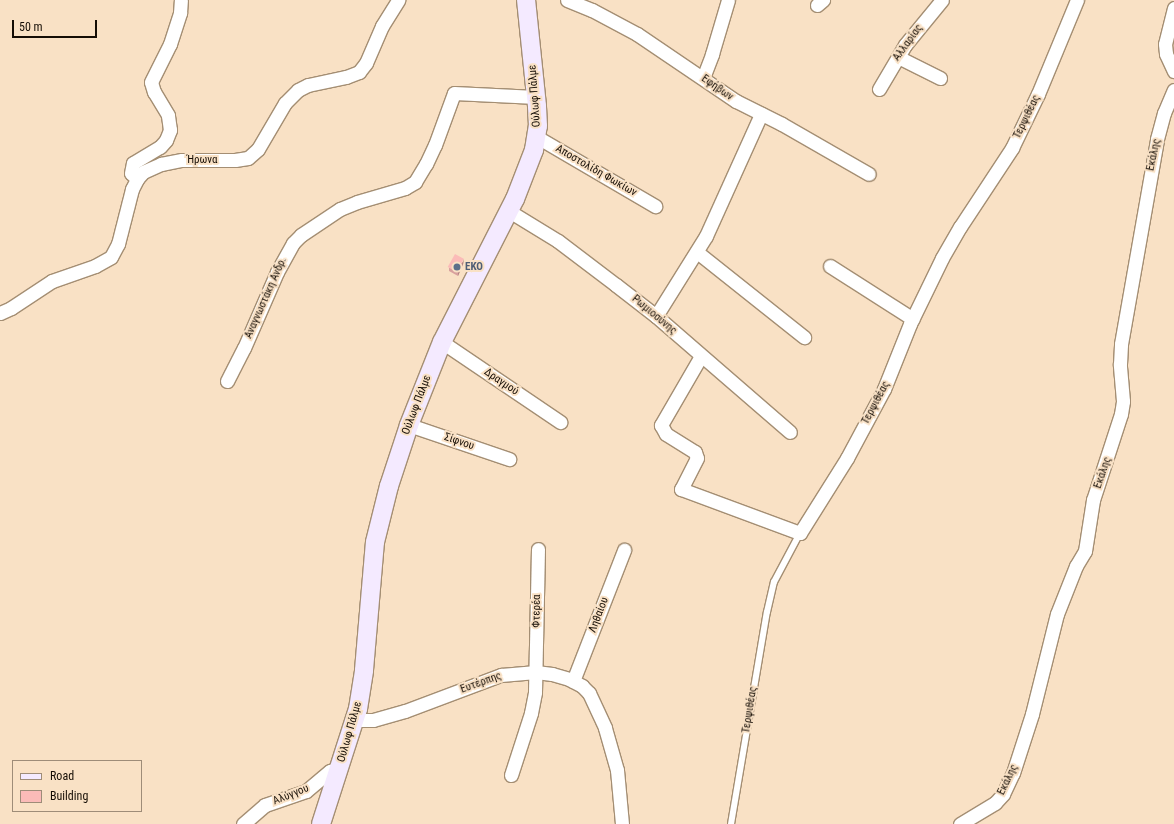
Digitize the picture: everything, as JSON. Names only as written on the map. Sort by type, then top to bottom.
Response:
[{"type":"street","points":[[0,313],[11,308],[52,281],[89,269],[111,257],[118,244],[129,199],[137,179],[131,173],[132,164],[137,159],[160,147],[166,140],[170,130],[168,115],[154,92],[151,82],[170,44],[180,13],[181,0]]},
{"type":"street","name":"Ήρωνα","points":[[137,179],[148,169],[175,161],[198,159],[235,160],[251,156],[260,146],[285,103],[298,90],[314,83],[346,77],[361,70],[366,63],[385,21],[398,0]]},
{"type":"street","name":"Ούλωφ Πάλμε","points":[[321,824],[356,720],[364,670],[375,542],[388,486],[409,425],[442,342],[509,211],[529,165],[537,137],[536,97],[526,0]]},
{"type":"street","name":"Εφήβων","points":[[567,0],[596,12],[637,34],[736,101],[870,174]]},
{"type":"street","points":[[702,78],[712,54],[728,0]]},
{"type":"street","name":"Αλλαρίας","points":[[879,89],[898,57],[942,0]]},
{"type":"street","name":"Τερψιθέας","points":[[800,533],[847,458],[884,389],[913,319],[951,242],[1012,148],[1046,74],[1077,0]]},
{"type":"street","points":[[1174,8],[1165,41],[1166,54],[1174,72]]},
{"type":"street","points":[[898,57],[940,78]]},
{"type":"street","name":"Εκάλης","points":[[960,824],[996,803],[1003,794],[1013,774],[1035,704],[1057,614],[1076,566],[1085,551],[1093,500],[1121,414],[1123,395],[1120,364],[1123,336],[1157,139],[1164,113],[1174,90]]},
{"type":"street","name":"Αναγνωστάκη Ανδρ.","points":[[227,381],[244,348],[276,272],[293,243],[301,235],[340,209],[357,202],[405,188],[415,182],[435,145],[454,92],[536,97]]},
{"type":"street","points":[[656,316],[706,236],[761,114]]},
{"type":"street","name":"Αποστολίδη Φωκίων","points":[[537,137],[655,206]]},
{"type":"street","name":"Ρωμιοσύνης","points":[[509,211],[558,241],[656,316],[790,432]]},
{"type":"street","points":[[697,252],[804,337]]},
{"type":"street","points":[[830,266],[913,319]]},
{"type":"street","name":"Δραγμού","points":[[442,342],[560,422]]},
{"type":"street","points":[[701,356],[661,425],[666,434],[695,452],[697,458],[681,489],[800,533]]},
{"type":"street","name":"Σίφνου","points":[[409,425],[509,459]]},
{"type":"street","name":"Φτερέα","points":[[511,774],[533,702],[536,672],[538,549]]},
{"type":"street","name":"Ληθαίου","points":[[573,681],[624,550]]},
{"type":"street","name":"Ευτέρπης","points":[[356,720],[373,720],[405,711],[494,677],[522,672],[558,675],[573,681],[589,693],[608,738],[617,770],[622,824]]},
{"type":"street","name":"Αλύγγου","points":[[243,824],[265,806],[306,791],[330,771],[340,768]]},
{"type":"lane","name":"Τερψιθέας","points":[[731,824],[767,612],[774,582],[800,533]]},
{"type":"building","points":[[455,254],[464,259],[456,272],[448,267]]},
{"type":"place","name":"EKO","points":[[457,267]]}]
